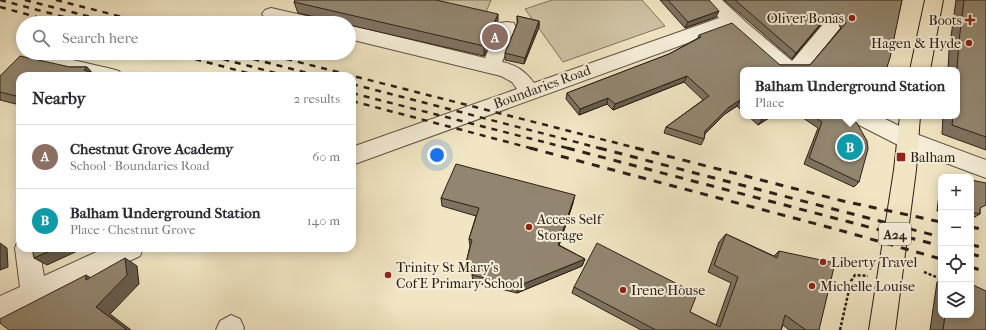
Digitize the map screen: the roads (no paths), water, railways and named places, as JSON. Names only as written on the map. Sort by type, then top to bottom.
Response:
[{"type":"highway","points":[[921,67],[934,0]]},
{"type":"highway","name":"A24","points":[[882,330],[910,119]]},
{"type":"street","points":[[710,0],[786,67]]},
{"type":"street","points":[[271,14],[279,16]]},
{"type":"street","name":"Boundaries Road","points":[[356,153],[732,20]]},
{"type":"street","points":[[491,66],[507,28]]},
{"type":"street","points":[[798,67],[831,28]]},
{"type":"street","points":[[356,34],[491,66],[514,73],[530,92]]},
{"type":"street","points":[[42,60],[94,72]]},
{"type":"street","points":[[866,119],[908,140],[986,169]]},
{"type":"street","points":[[28,252],[34,293]]},
{"type":"street","points":[[0,309],[122,252]]},
{"type":"railway","points":[[0,0],[61,16]]},
{"type":"railway","points":[[25,0],[87,16]]},
{"type":"railway","points":[[56,0],[119,16]]},
{"type":"railway","points":[[0,7],[33,16]]},
{"type":"railway","points":[[198,60],[244,72]]},
{"type":"railway","points":[[226,60],[272,72]]},
{"type":"railway","points":[[257,60],[304,72]]},
{"type":"railway","points":[[290,60],[338,72]]},
{"type":"railway","points":[[356,77],[640,149]]},
{"type":"railway","points":[[356,85],[603,149]]},
{"type":"railway","points":[[356,94],[571,149]]},
{"type":"railway","points":[[356,102],[534,149]]},
{"type":"railway","points":[[530,148],[839,230],[938,258]]},
{"type":"railway","points":[[567,148],[938,245]]},
{"type":"railway","points":[[599,148],[938,236]]},
{"type":"railway","points":[[636,148],[843,201],[938,221]]},
{"type":"railway","points":[[974,228],[986,230]]},
{"type":"railway","points":[[974,246],[986,248]]},
{"type":"railway","points":[[974,255],[986,258]]},
{"type":"railway","points":[[974,268],[986,272]]},
{"type":"place","name":"Oliver Bonas","points":[[852,18]]},
{"type":"place","name":"Boots","points":[[970,20]]},
{"type":"place","name":"Chestnut Grove Academy","points":[[495,37]]},
{"type":"place","name":"Hagen & Hyde","points":[[969,43]]},
{"type":"place","name":"Balham Underground Station","points":[[850,147]]},
{"type":"place","name":"Balham","points":[[901,157]]},
{"type":"place","name":"Access Self Storage","points":[[529,227]]},
{"type":"place","name":"Liberty Travel","points":[[823,262]]},
{"type":"place","name":"Trinity St Mary's CofE Primary School","points":[[388,275]]},
{"type":"place","name":"Michelle Louise","points":[[812,286]]},
{"type":"place","name":"Irene House","points":[[623,290]]}]
